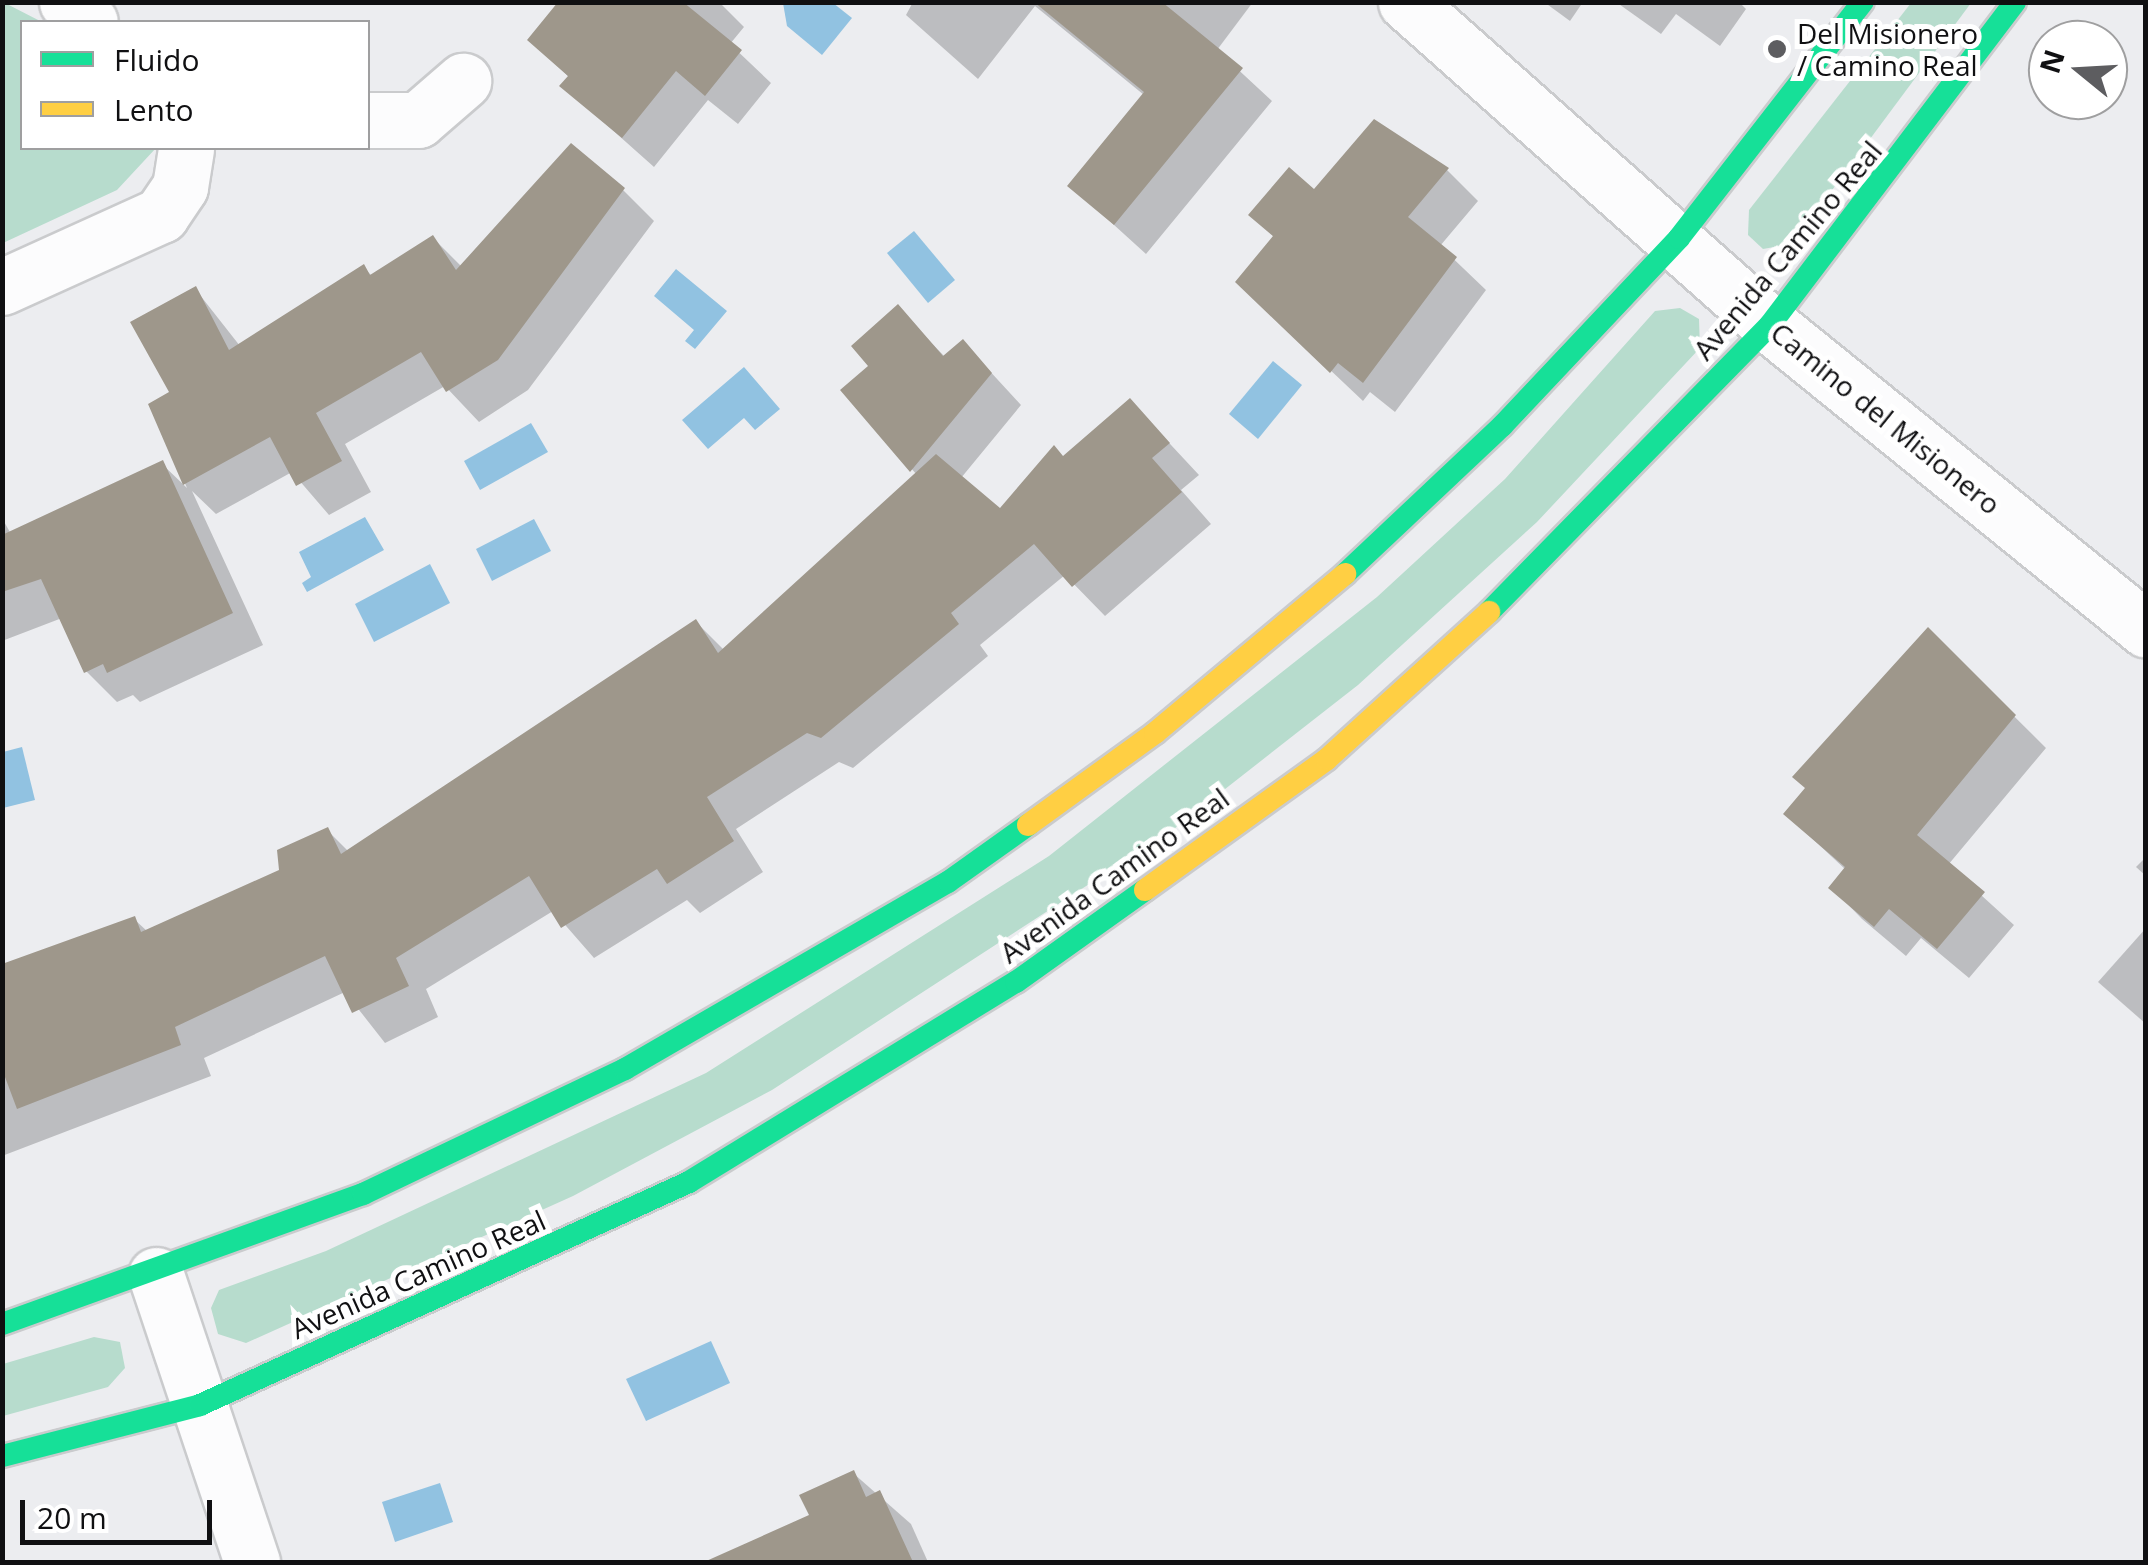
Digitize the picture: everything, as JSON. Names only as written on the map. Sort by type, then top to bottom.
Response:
[{"type":"main road","points":[[2,1324],[156,1276],[363,1194],[625,1069],[948,882],[1155,732],[1330,588],[1502,426],[1679,238],[1863,2]]},
{"type":"main road","name":"Avenida Camino Real","points":[[2,1456],[200,1405],[689,1182],[1016,982],[1327,759],[1541,565],[1770,325],[2015,2]]},
{"type":"street","points":[[67,2],[88,20]]},
{"type":"street","name":"Camino del Misionero","points":[[1406,2],[1679,238],[1770,325],[2146,629]]},
{"type":"street","points":[[370,120],[418,120],[463,81]]},
{"type":"street","points":[[2,287],[160,215],[180,187],[186,150]]},
{"type":"street","points":[[156,1276],[252,1562]]},
{"type":"green space","points":[[3,2],[38,20],[20,20],[20,150],[154,150],[117,190],[3,243]]},
{"type":"green space","points":[[1911,3],[1971,3],[1821,205],[1785,245],[1763,249],[1748,235],[1749,210]]},
{"type":"green space","points":[[1680,308],[1699,319],[1700,348],[1537,522],[1358,685],[1174,829],[772,1090],[573,1196],[246,1343],[218,1334],[211,1308],[219,1290],[326,1251],[706,1073],[1049,856],[1377,597],[1505,479],[1655,311]]},
{"type":"green space","points":[[94,1337],[120,1342],[125,1368],[108,1387],[3,1416],[3,1364]]},
{"type":"water","points":[[783,3],[833,3],[852,18],[822,55],[787,26]]},
{"type":"water","points":[[914,231],[955,280],[928,303],[887,253]]},
{"type":"water","points":[[676,269],[727,311],[695,349],[685,341],[694,330],[654,296]]},
{"type":"water","points":[[1273,361],[1302,385],[1258,439],[1229,414]]},
{"type":"water","points":[[744,367],[780,409],[755,430],[744,418],[708,449],[682,420]]},
{"type":"water","points":[[531,423],[548,452],[480,490],[464,461]]},
{"type":"water","points":[[365,517],[384,550],[307,592],[302,583],[311,577],[299,552]]},
{"type":"water","points":[[534,519],[551,551],[492,581],[476,549]]},
{"type":"water","points":[[430,564],[450,603],[374,642],[355,604]]},
{"type":"water","points":[[22,747],[35,800],[3,808],[3,752]]},
{"type":"water","points":[[711,1341],[730,1383],[646,1421],[626,1379]]},
{"type":"water","points":[[440,1483],[453,1522],[395,1542],[382,1502]]},
{"type":"building","points":[[558,2],[683,2],[742,50],[705,96],[676,71],[622,138],[559,86],[568,76],[527,40]]},
{"type":"building","points":[[1034,2],[1162,2],[1243,68],[1114,225],[1067,186],[1144,92]]},
{"type":"building","points":[[1374,119],[1449,168],[1408,217],[1457,257],[1363,383],[1338,363],[1330,373],[1235,282],[1273,236],[1248,215],[1289,167],[1314,189]]},
{"type":"building","points":[[571,143],[625,188],[498,360],[446,392],[421,352],[316,413],[342,461],[296,486],[270,437],[183,485],[148,404],[169,392],[130,322],[196,286],[229,350],[364,264],[370,275],[433,235],[456,270]]},
{"type":"building","points":[[898,304],[943,356],[963,339],[992,373],[910,472],[840,390],[868,366],[851,346]]},
{"type":"building","points":[[1130,398],[1170,443],[1152,458],[1182,492],[1072,587],[1034,544],[951,613],[959,624],[821,738],[807,733],[707,797],[734,841],[667,884],[657,869],[561,928],[529,876],[396,958],[409,986],[352,1013],[325,956],[175,1027],[181,1045],[17,1109],[2,1069],[2,964],[135,916],[141,932],[279,870],[277,850],[328,827],[341,854],[696,619],[718,653],[936,454],[1000,508],[1054,445],[1063,456]]},
{"type":"building","points":[[163,460],[233,613],[107,673],[103,664],[84,673],[41,579],[2,592],[2,535]]},
{"type":"building","points":[[1928,627],[2016,715],[1917,835],[1985,892],[1937,949],[1889,909],[1874,927],[1828,888],[1845,867],[1783,814],[1805,788],[1792,777]]},
{"type":"building","points":[[854,1470],[866,1497],[880,1490],[913,1562],[704,1562],[809,1515],[799,1495]]},
{"type":"traffic: fast","points":[[1345,574],[1502,426],[1679,238],[1863,2]]},
{"type":"traffic: fast","points":[[1489,612],[1770,325],[2015,2]]},
{"type":"traffic: fast","points":[[2,1324],[363,1194],[625,1069],[948,882],[1028,825]]},
{"type":"traffic: fast","points":[[2,1456],[200,1405],[689,1182],[1016,982],[1145,890]]},
{"type":"traffic: slow","points":[[1028,825],[1155,733],[1345,574]]},
{"type":"traffic: slow","points":[[1145,890],[1327,759],[1489,612]]},
{"type":"place","name":"Del Misionero / Camino Real","points":[[1777,49]]}]
